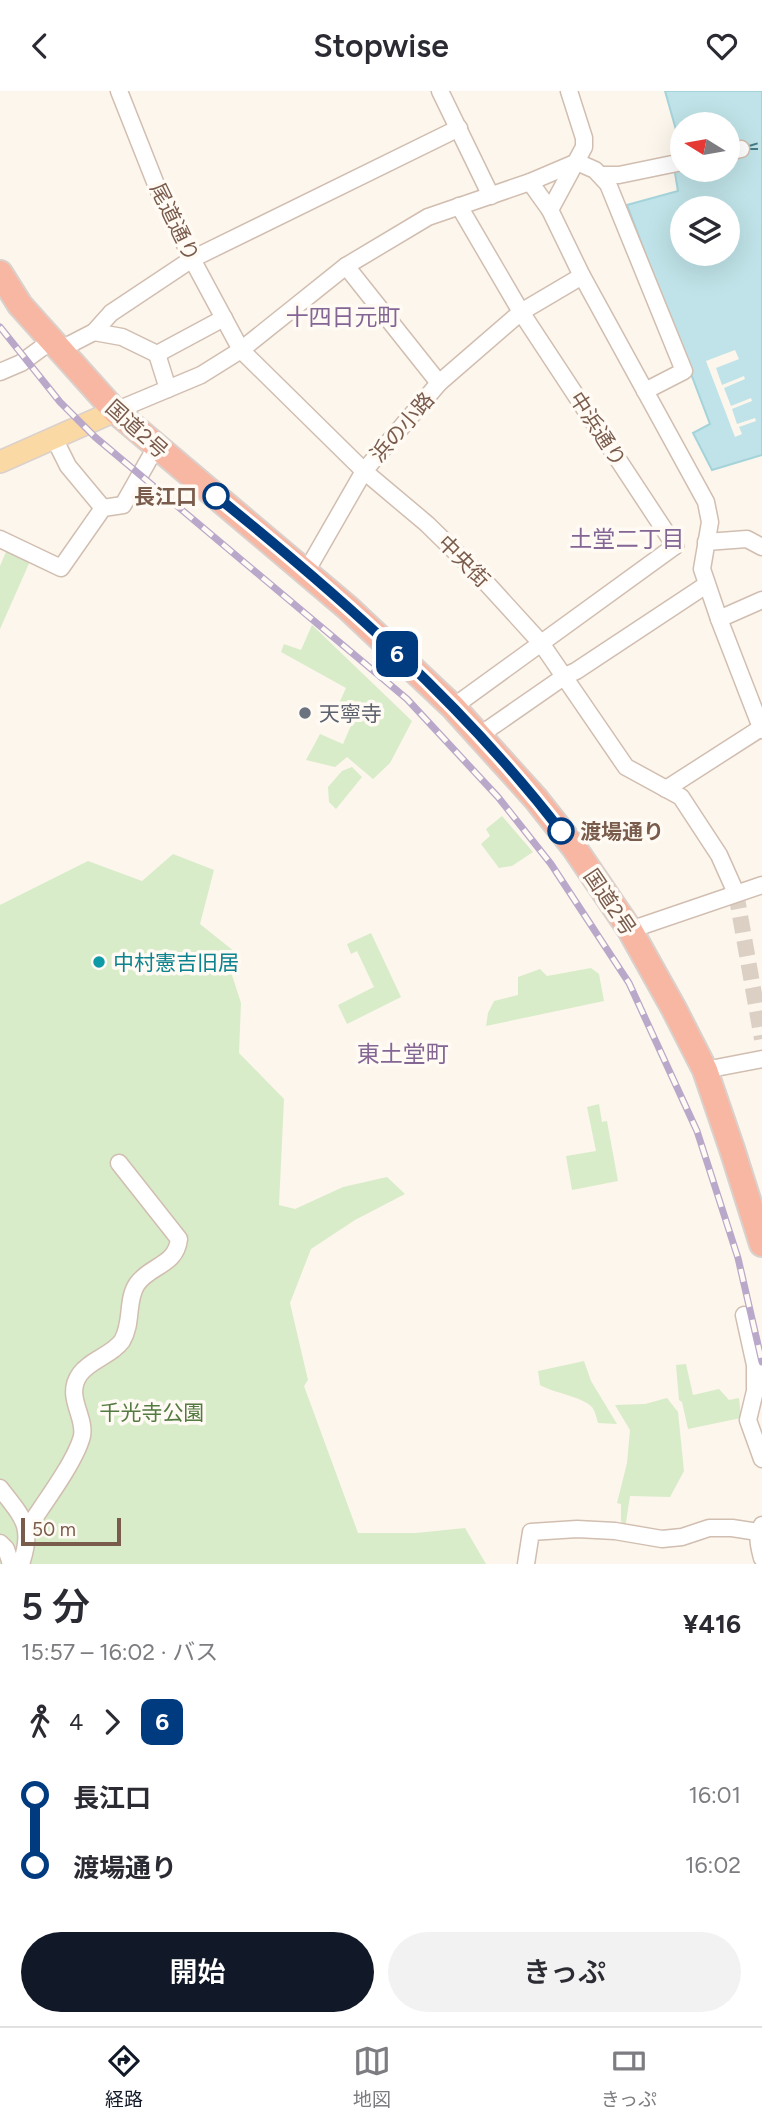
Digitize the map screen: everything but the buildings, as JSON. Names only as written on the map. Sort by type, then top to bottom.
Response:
[{"type":"highway","name":"国道2号","points":[[0,273],[20,305],[115,411],[306,572],[453,707],[544,809],[573,846],[630,930],[705,1070],[762,1244]]},
{"type":"main road","points":[[0,460],[115,411]]},
{"type":"street","name":"尾道通り","points":[[119,91],[157,187],[192,260],[241,350]]},
{"type":"street","points":[[440,91],[491,196]]},
{"type":"street","points":[[550,210],[584,147],[584,138],[569,91]]},
{"type":"street","points":[[0,372],[55,345],[94,332],[111,313],[192,260],[459,128]]},
{"type":"street","points":[[115,411],[201,375],[241,350],[345,266],[428,217],[530,182],[577,162],[595,170],[608,184],[684,371],[645,391]]},
{"type":"street","points":[[600,175],[619,175],[670,165]]},
{"type":"street","points":[[530,182],[550,210],[582,276],[706,502],[710,522],[702,569],[762,729],[666,789]]},
{"type":"street","name":"中浜通り","points":[[459,206],[521,312],[675,546]]},
{"type":"street","points":[[345,266],[439,383]]},
{"type":"street","name":"浜の小路","points":[[306,572],[364,471],[439,383],[521,312],[582,276]]},
{"type":"street","points":[[157,353],[224,318]]},
{"type":"street","points":[[94,332],[122,338],[157,353],[168,389]]},
{"type":"street","name":"中央街","points":[[241,350],[364,471],[436,533],[480,576],[541,643],[626,767],[681,797],[719,855],[736,893]]},
{"type":"street","points":[[54,438],[68,466],[103,507]]},
{"type":"street","points":[[0,539],[61,568],[103,507],[123,505],[156,447]]},
{"type":"street","points":[[453,707],[675,546],[705,547],[747,540],[762,547]]},
{"type":"street","points":[[480,735],[565,676],[706,585]]},
{"type":"street","points":[[719,619],[762,600]]},
{"type":"street","points":[[630,930],[762,885]]},
{"type":"street","points":[[705,1070],[762,1059]]},
{"type":"street","points":[[27,1529],[74,1457],[82,1435],[82,1423],[73,1402],[80,1374],[120,1343],[129,1327],[135,1287],[144,1277],[164,1265],[178,1249],[179,1239],[119,1163]]},
{"type":"street","points":[[744,1315],[755,1365],[755,1391],[748,1419],[762,1459]]},
{"type":"street","points":[[0,1488],[27,1529],[28,1543],[21,1564]]},
{"type":"street","points":[[526,1564],[531,1532],[577,1529],[662,1539],[682,1538],[709,1528],[760,1529],[762,1558]]},
{"type":"street","points":[[0,1543],[6,1549],[11,1564]]},
{"type":"green space","points":[[8,547],[31,559],[0,629],[0,566]]},
{"type":"green space","points":[[312,625],[412,721],[390,763],[373,779],[347,757],[335,767],[306,760],[320,734],[343,744],[353,721],[352,715],[337,708],[346,688],[281,652],[284,644],[301,650]]},
{"type":"green space","points":[[352,767],[362,777],[336,809],[329,802],[328,787],[342,771]]},
{"type":"green space","points":[[502,816],[533,852],[512,866],[499,868],[481,844],[490,836],[486,829]]},
{"type":"green space","name":"千光寺公園","points":[[173,854],[214,870],[200,924],[235,952],[230,969],[241,1003],[239,1053],[284,1099],[279,1205],[295,1209],[343,1187],[387,1177],[405,1194],[355,1220],[311,1249],[290,1303],[308,1380],[304,1386],[358,1533],[416,1533],[465,1528],[486,1564],[0,1564],[0,905],[88,861],[142,881]]},
{"type":"green space","points":[[371,933],[401,997],[347,1024],[338,1005],[374,987],[357,951],[351,954],[347,944]]},
{"type":"green space","points":[[591,968],[599,974],[604,1001],[486,1026],[494,1001],[518,995],[518,977],[540,969],[547,976]]},
{"type":"green space","points":[[599,1104],[602,1122],[607,1121],[618,1181],[572,1190],[566,1156],[596,1151],[587,1107]]},
{"type":"green space","points":[[584,1361],[591,1381],[617,1424],[598,1423],[588,1404],[540,1385],[538,1371]]},
{"type":"green space","points":[[686,1364],[693,1395],[719,1389],[729,1400],[739,1398],[741,1418],[688,1429],[682,1402],[679,1400],[676,1365]]},
{"type":"green space","points":[[667,1398],[678,1412],[684,1471],[670,1497],[630,1496],[625,1529],[621,1521],[621,1504],[617,1503],[627,1463],[630,1430],[615,1405],[645,1404]]},
{"type":"water","points":[[665,91],[762,91],[762,455],[712,470],[693,433],[710,424],[627,205],[678,191],[676,182],[740,182],[740,112],[671,112]]},
{"type":"pier","points":[[735,350],[739,359],[716,368],[722,385],[744,376],[745,379],[724,388],[731,406],[751,398],[752,401],[732,409],[737,424],[755,418],[756,421],[739,427],[742,434],[735,437],[706,361]]},
{"type":"ferry route","points":[[749,146],[762,142]]},
{"type":"ferry route","points":[[749,149],[762,149]]},
{"type":"tunnel","points":[[736,893],[762,1039]]},
{"type":"railway","points":[[0,327],[60,402],[95,437],[407,699],[498,797],[551,864],[629,983],[697,1131],[738,1258],[762,1362]]},
{"type":"bus line","name":"6","points":[[216,496],[348,608],[453,707],[536,799],[561,831]]},
{"type":"place","name":"長江口","points":[[216,496]]},
{"type":"place","name":"天寧寺","points":[[305,713]]},
{"type":"place","name":"渡場通り","points":[[561,831]]},
{"type":"place","name":"中村憲吉旧居","points":[[99,962]]},
{"type":"district","name":"十四日元町","points":[[343,317]]},
{"type":"district","name":"土堂二丁目","points":[[627,539]]},
{"type":"district","name":"東土堂町","points":[[403,1054]]}]
